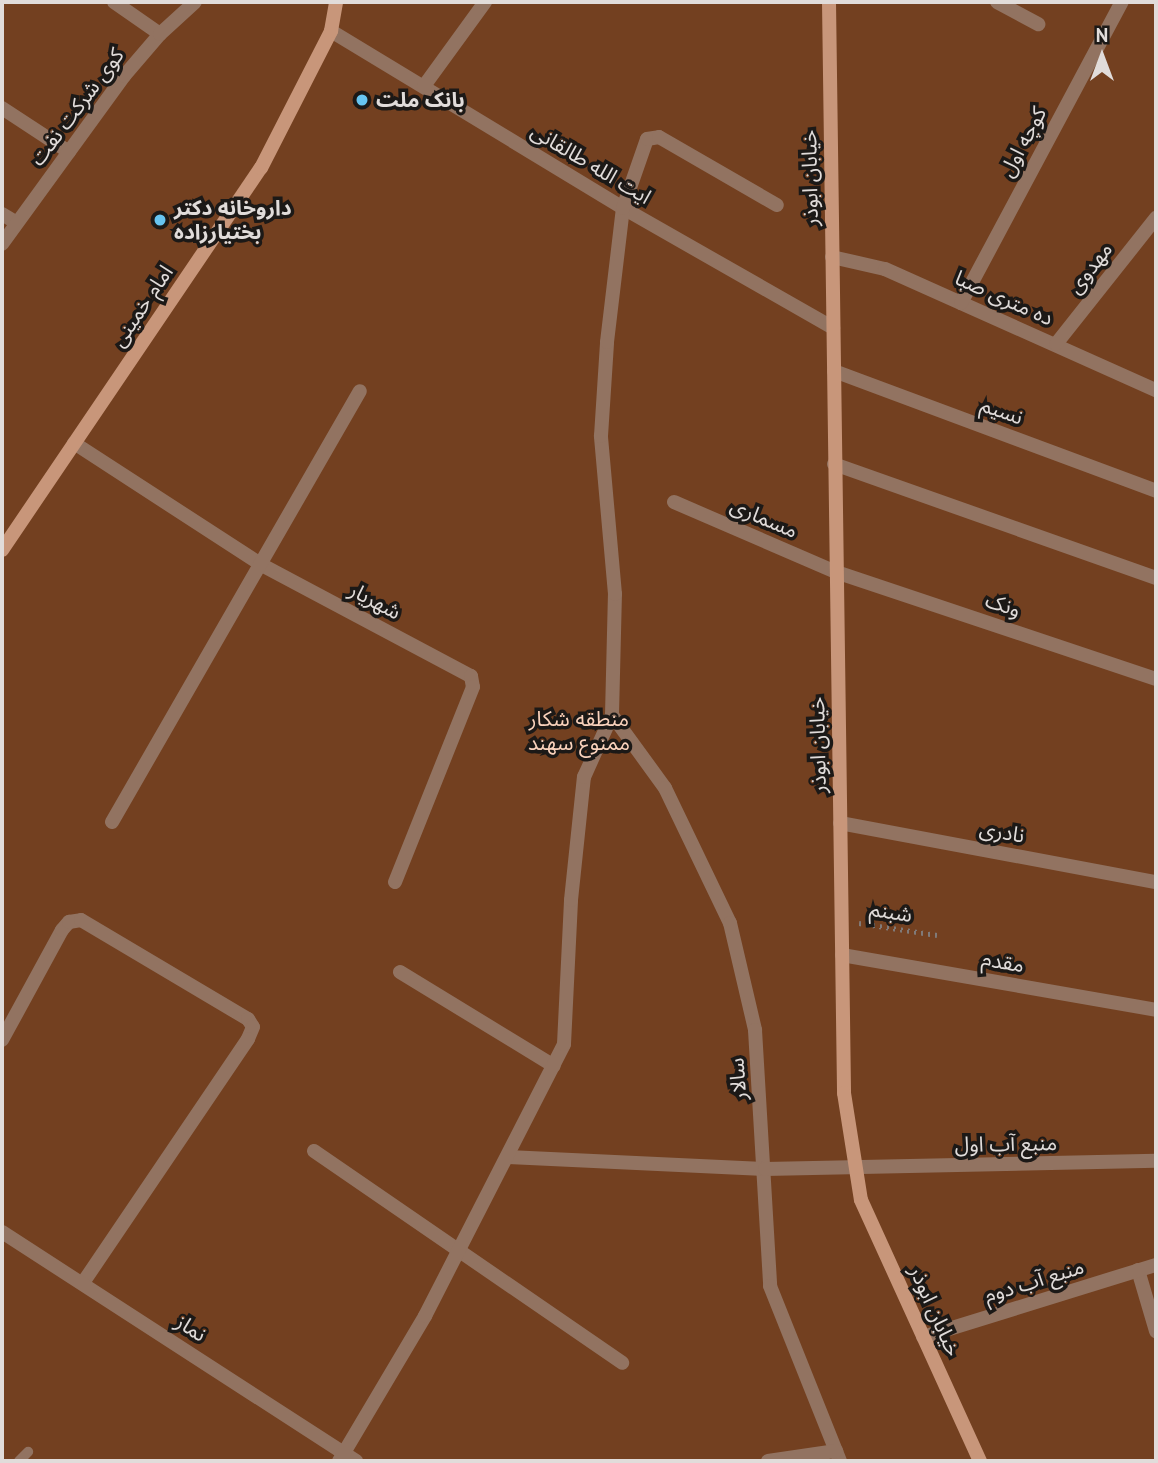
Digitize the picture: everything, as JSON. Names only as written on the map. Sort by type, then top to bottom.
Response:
[{"type":"main road","name":"امام خمینی","points":[[2,550],[261,168],[331,31],[336,2]]},
{"type":"main road","name":"خیابان ابوذر","points":[[829,2],[844,1093],[861,1200],[980,1461]]},
{"type":"street","points":[[114,2],[160,34]]},
{"type":"street","name":"کوی شرکت نفت","points":[[2,244],[124,76],[160,34],[195,2]]},
{"type":"street","points":[[424,86],[485,2]]},
{"type":"street","points":[[997,2],[1038,24]]},
{"type":"street","name":"کوچه اول","points":[[961,303],[1122,2]]},
{"type":"street","name":"ایت الله طالقانی","points":[[331,31],[623,208],[833,328]]},
{"type":"street","points":[[2,108],[69,152]]},
{"type":"street","points":[[346,1459],[509,1157],[564,1044],[571,900],[584,777],[612,715],[615,594],[601,436],[607,342],[623,208],[647,139],[652,136],[659,137],[777,205]]},
{"type":"street","points":[[2,214],[17,223]]},
{"type":"street","name":"مهدوی","points":[[1056,344],[1156,218]]},
{"type":"street","name":"ده متری صبا","points":[[832,257],[885,269],[1156,390]]},
{"type":"street","name":"نسیم","points":[[834,370],[1156,491]]},
{"type":"street","points":[[111,822],[360,391]]},
{"type":"street","name":"شهریار","points":[[74,443],[260,565],[471,676],[473,687],[395,881]]},
{"type":"street","points":[[834,464],[1156,578]]},
{"type":"street","name":"مسماری","points":[[674,502],[836,572]]},
{"type":"street","name":"ونک","points":[[836,572],[1156,679]]},
{"type":"street","name":"سالار","points":[[612,715],[665,789],[730,923],[755,1030],[765,1170],[769,1286],[838,1456]]},
{"type":"street","name":"نادری","points":[[840,823],[1156,882]]},
{"type":"street","points":[[2,1040],[62,930],[69,922],[81,920],[248,1018],[253,1027],[248,1039],[83,1283]]},
{"type":"street","name":"مقدم","points":[[842,956],[1156,1010]]},
{"type":"street","points":[[400,972],[554,1066]]},
{"type":"street","points":[[314,1151],[622,1363]]},
{"type":"street","name":"منبع آب اول","points":[[509,1157],[765,1170],[1156,1161]]},
{"type":"street","name":"نماز","points":[[2,1232],[346,1459]]},
{"type":"street","name":"منبع آب دوم","points":[[923,1337],[1156,1265]]},
{"type":"street","points":[[1138,1270],[1156,1331]]},
{"type":"street","points":[[768,1461],[838,1456]]},
{"type":"lane","points":[[19,1461],[28,1452]]},
{"type":"path","name":"شبنم","points":[[841,920],[937,935]]},
{"type":"green space","name":"منطقه شکار ممنوع سهند","points":[[2,2],[1156,2],[1156,1461],[2,1461]]},
{"type":"place","name":"بانک ملت","points":[[362,100]]},
{"type":"place","name":"داروخانه دکتر بختیارزاده","points":[[160,220]]}]
